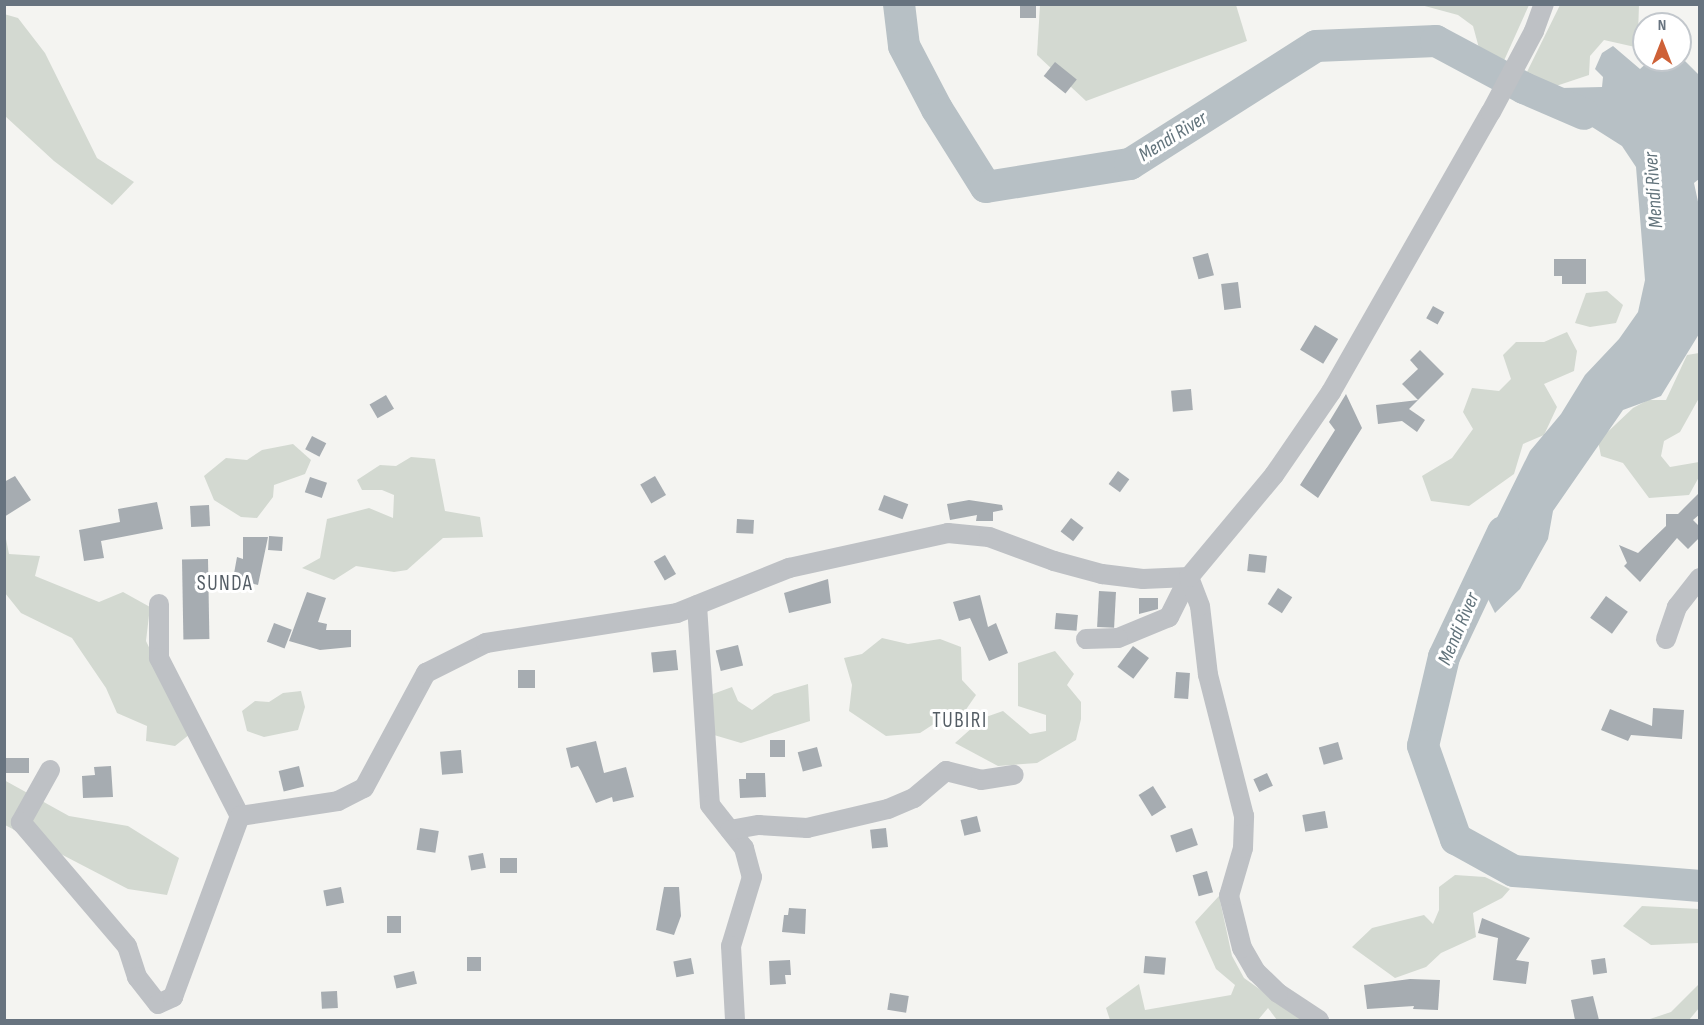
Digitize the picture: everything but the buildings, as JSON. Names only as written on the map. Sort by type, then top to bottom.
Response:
[{"type":"street","points":[[1086,639],[1118,638],[1168,617],[1189,577],[1274,475],[1331,392],[1516,63],[1544,4]]},
{"type":"street","points":[[240,816],[338,801],[364,788],[426,673],[486,643],[677,613],[789,568],[948,532],[989,537],[1054,561],[1102,574],[1143,579],[1189,577]]},
{"type":"street","points":[[1189,577],[1200,606],[1208,675],[1244,816],[1243,848],[1229,896],[1242,948],[1256,972],[1278,993],[1319,1020]]},
{"type":"street","points":[[1666,639],[1677,607],[1700,578]]},
{"type":"street","points":[[50,770],[21,822],[128,946],[137,977],[158,1004],[173,997],[240,816],[159,658],[159,604]]},
{"type":"street","points":[[697,605],[710,805],[744,848],[752,877],[731,946],[735,1020]]},
{"type":"street","points":[[730,830],[759,825],[807,828],[888,809],[914,798],[946,771],[981,780],[1014,775]]},
{"type":"shaded area","points":[[1040,5],[1236,5],[1247,41],[1086,101],[1037,55]]},
{"type":"shaded area","points":[[1421,5],[1529,5],[1502,65],[1486,74],[1473,26],[1458,15]]},
{"type":"shaded area","points":[[1560,5],[1639,5],[1639,12],[1632,12],[1632,46],[1604,40],[1590,56],[1589,75],[1544,90],[1522,82]]},
{"type":"shaded area","points":[[4,14],[18,18],[45,53],[97,158],[134,182],[112,205],[54,161],[5,116]]},
{"type":"shaded area","points":[[1607,291],[1623,305],[1616,323],[1590,327],[1575,323],[1586,293]]},
{"type":"shaded area","points":[[1567,332],[1577,351],[1574,371],[1544,384],[1557,407],[1544,435],[1523,444],[1514,474],[1469,506],[1431,501],[1422,476],[1452,458],[1473,429],[1463,412],[1472,388],[1499,391],[1511,379],[1503,355],[1516,342],[1544,342]]},
{"type":"shaded area","points":[[1699,353],[1699,398],[1680,432],[1664,441],[1661,456],[1670,467],[1699,462],[1699,477],[1689,495],[1649,498],[1623,463],[1601,456],[1598,441],[1633,408],[1648,400],[1666,400],[1687,355]]},
{"type":"shaded area","points":[[293,444],[311,460],[305,474],[274,485],[273,497],[257,518],[241,517],[214,500],[204,476],[226,458],[247,460],[262,450]]},
{"type":"shaded area","points":[[411,457],[435,459],[445,511],[480,517],[483,537],[443,538],[407,570],[394,572],[356,566],[334,580],[302,568],[320,558],[327,519],[369,508],[393,518],[394,495],[382,490],[362,490],[357,480],[380,465],[396,466]]},
{"type":"shaded area","points":[[4,529],[9,554],[40,556],[35,576],[99,602],[123,592],[150,607],[146,641],[190,734],[175,746],[146,741],[147,726],[117,713],[106,688],[72,638],[21,613],[5,593]]},
{"type":"shaded area","points":[[882,638],[908,644],[940,639],[961,647],[962,680],[976,695],[954,727],[943,718],[920,733],[886,736],[849,711],[852,685],[844,658],[862,654]]},
{"type":"shaded area","points":[[1055,651],[1074,674],[1067,685],[1081,702],[1081,719],[1076,740],[1037,763],[998,766],[955,743],[983,718],[1003,711],[1030,734],[1046,731],[1046,715],[1018,706],[1018,663]]},
{"type":"shaded area","points":[[808,684],[810,721],[741,743],[714,735],[710,695],[732,687],[738,701],[752,710],[774,694]]},
{"type":"shaded area","points":[[301,691],[305,707],[298,730],[264,737],[247,731],[242,711],[255,701],[269,702],[283,693]]},
{"type":"shaded area","points":[[4,780],[69,816],[128,826],[179,858],[167,895],[128,889],[5,825]]},
{"type":"shaded area","points":[[1455,875],[1485,877],[1510,889],[1502,898],[1473,913],[1476,937],[1441,953],[1426,967],[1395,978],[1352,947],[1372,928],[1424,915],[1433,924],[1439,910],[1439,887]]},
{"type":"shaded area","points":[[1219,896],[1232,956],[1244,978],[1303,1020],[1277,1020],[1268,1008],[1258,1020],[1110,1020],[1106,1008],[1139,984],[1145,1010],[1231,995],[1235,985],[1216,969],[1195,922]]},
{"type":"shaded area","points":[[1642,906],[1699,909],[1699,943],[1651,945],[1623,926]]},
{"type":"shaded area","points":[[1699,984],[1699,1008],[1689,1020],[1647,1020],[1671,1012]]},
{"type":"water","points":[[1613,46],[1632,62],[1632,72],[1692,72],[1692,68],[1699,75],[1699,179],[1694,183],[1700,211],[1699,334],[1661,396],[1623,410],[1553,511],[1548,539],[1520,589],[1495,613],[1486,595],[1484,544],[1530,451],[1561,414],[1585,375],[1619,339],[1638,312],[1645,280],[1636,167],[1622,146],[1581,120],[1531,105],[1561,88],[1602,87],[1603,77],[1595,69],[1602,53]]},
{"type":"waterway","name":"Mendi River","points":[[899,4],[904,46],[937,109],[986,187],[1130,164],[1316,46],[1436,41],[1524,88],[1584,114]]},
{"type":"waterway","name":"Mendi River","points":[[1503,532],[1444,657],[1423,746],[1456,839],[1514,871],[1700,886]]},
{"type":"district","name":"SUNDA","points":[[225,584]]},
{"type":"district","name":"TUBIRI","points":[[960,721]]}]
